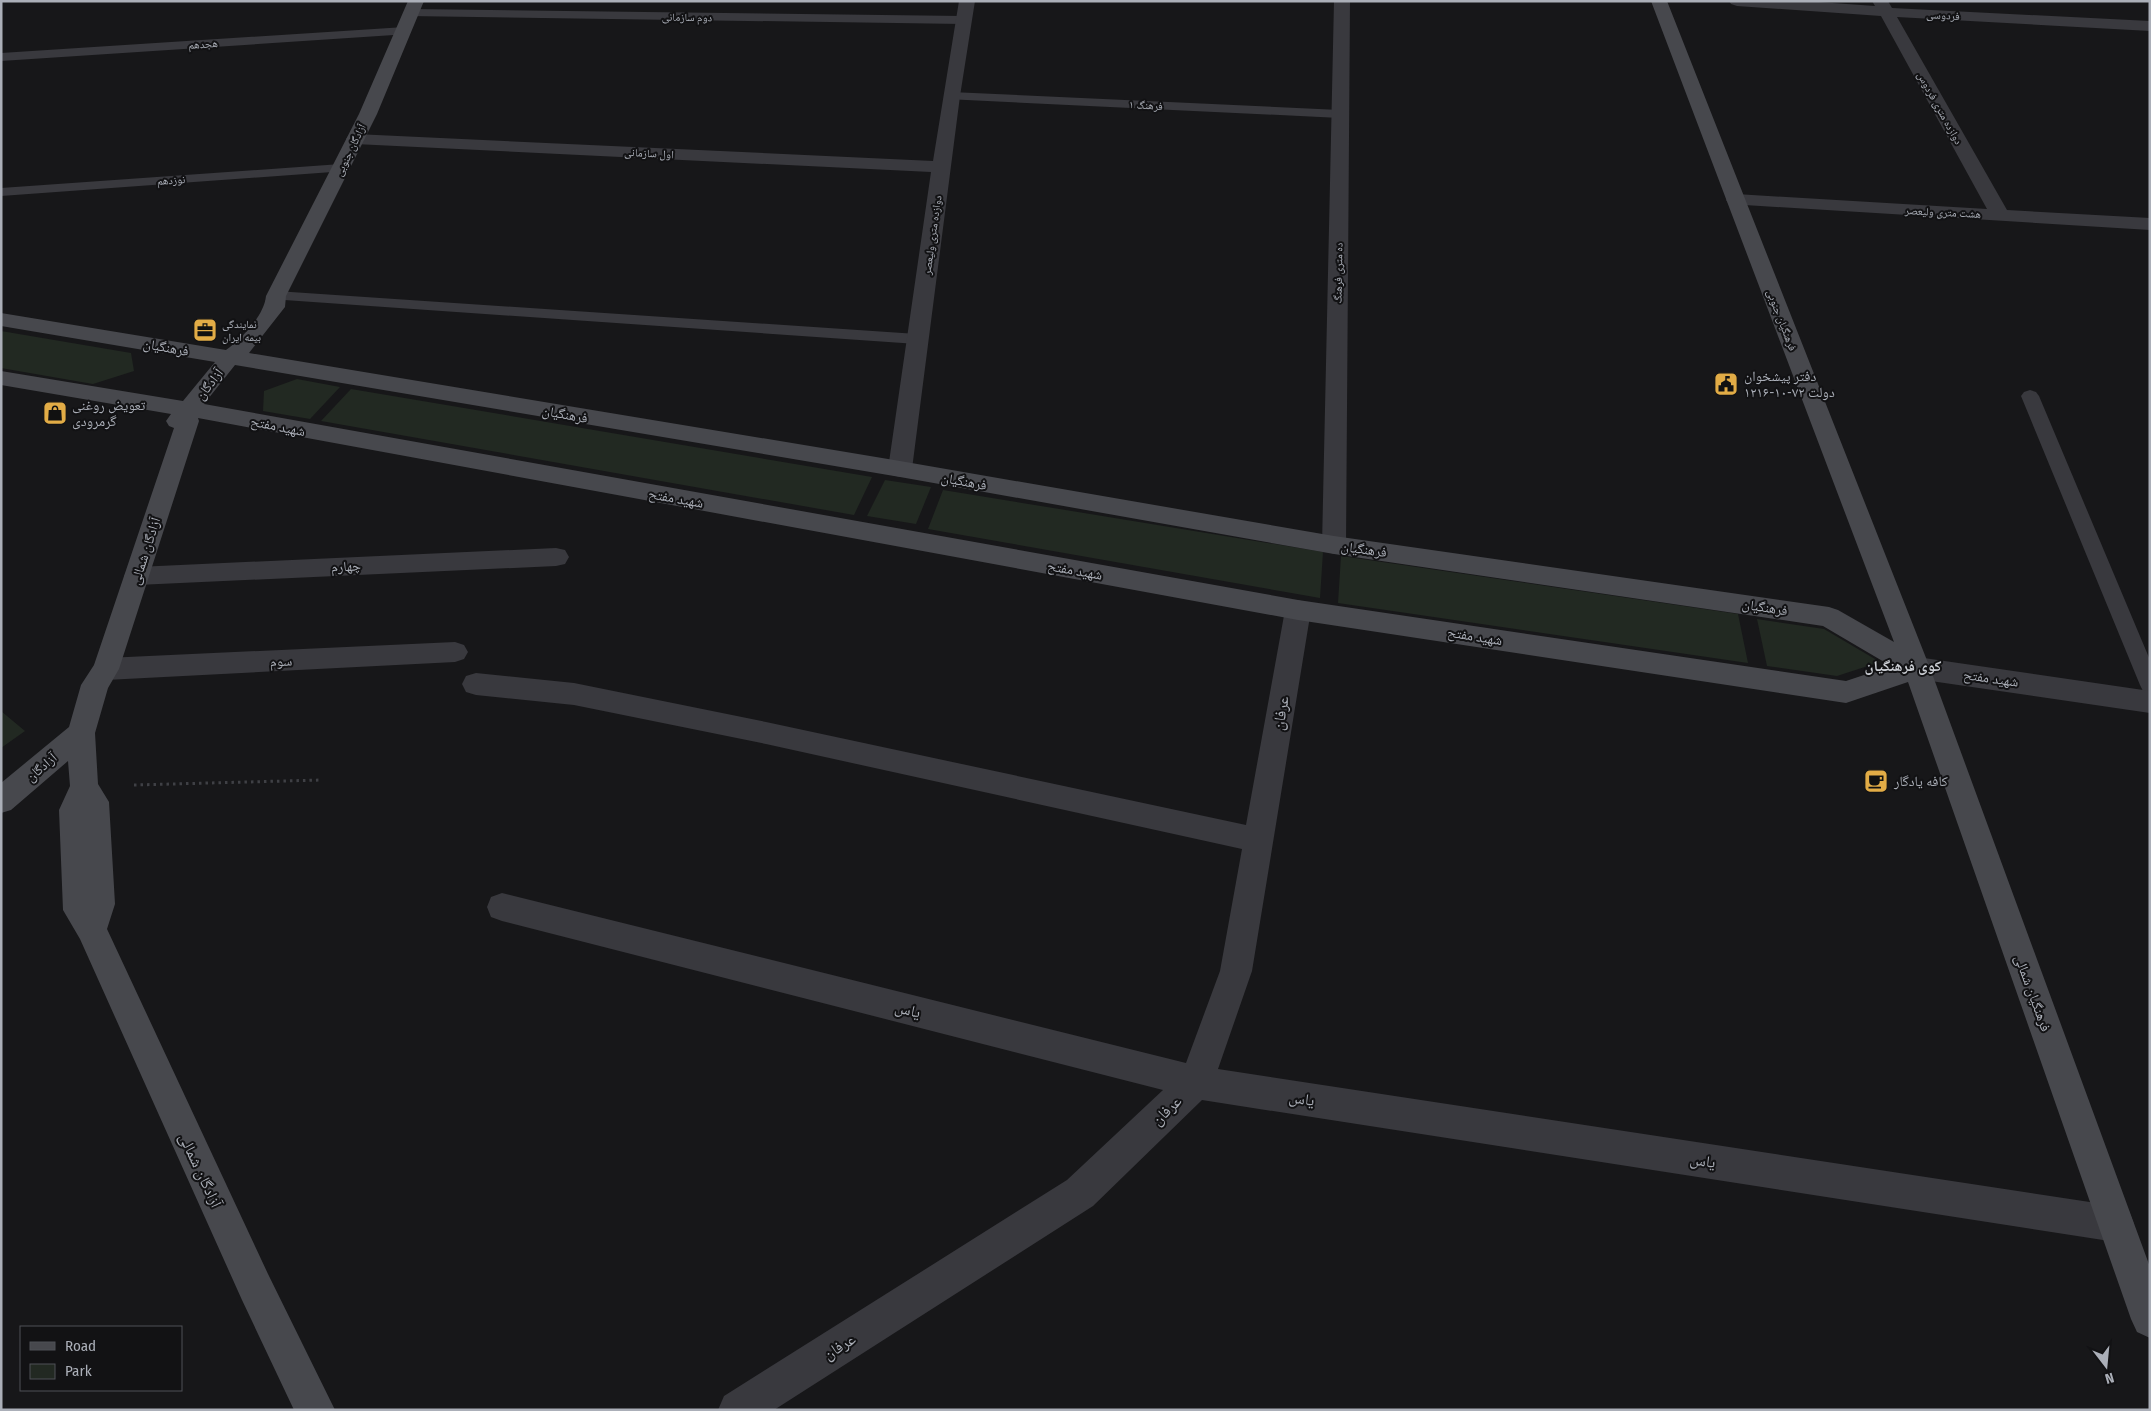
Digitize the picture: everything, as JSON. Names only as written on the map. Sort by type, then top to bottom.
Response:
[{"type":"main road","name":"فرهنگیان جنوبی","points":[[1659,1],[1917,668]]},
{"type":"main road","name":"آزادگان جنوبی","points":[[231,356],[246,345],[275,306],[276,296],[355,140],[405,31],[414,7]]},
{"type":"main road","name":"فرهنگیان","points":[[1,319],[231,356],[1334,544],[1829,617],[1917,668]]},
{"type":"main road","name":"آزادگان","points":[[186,412],[231,356]]},
{"type":"main road","name":"شهید مفتح","points":[[1,378],[1298,610],[1846,692],[1917,668]]},
{"type":"main road","name":"آزادگان شمالی","points":[[186,412],[188,421],[82,733],[84,786],[74,810],[78,910],[91,929],[255,1287],[315,1410]]},
{"type":"main road","name":"آزادگان شمالی","points":[[100,677],[92,668],[177,422],[186,412]]},
{"type":"main road","name":"فرهنگیان شمالی","points":[[1917,668],[2150,1319]]},
{"type":"main road","name":"آزادگان","points":[[1,801],[82,733]]},
{"type":"street","name":"ده متری فرهنگ","points":[[1334,544],[1342,1]]},
{"type":"street","name":"فردوسی","points":[[1737,1],[1883,7],[2150,26]]},
{"type":"street","name":"دوازده متری فردوس","points":[[1883,7],[2000,215]]},
{"type":"street","name":"دوازده متری ولیعصر","points":[[900,470],[951,96],[965,11]]},
{"type":"street","name":"اول سازمانی","points":[[355,140],[942,168]]},
{"type":"street","name":"هشت متری ولیعصر","points":[[1736,200],[2150,224]]},
{"type":"street","name":"چهارم","points":[[136,576],[556,557]]},
{"type":"street","name":"عرفان","points":[[738,1410],[1080,1193],[1196,1082],[1236,971],[1298,610]]},
{"type":"street","name":"سوم","points":[[100,677],[455,652]]},
{"type":"street","name":"شهید مفتح","points":[[1917,668],[2150,702]]},
{"type":"street","points":[[476,684],[583,696],[766,733],[1258,840]]},
{"type":"street","name":"یاس","points":[[502,907],[1196,1082],[2116,1224]]},
{"type":"lane","name":"دوم سازمانی","points":[[414,7],[965,11]]},
{"type":"lane","name":"هجدهم","points":[[1,57],[405,31]]},
{"type":"lane","name":"فرهنگ ۱","points":[[951,96],[1340,114]]},
{"type":"lane","name":"نوزدهم","points":[[1,192],[341,168]]},
{"type":"lane","points":[[276,296],[917,339]]},
{"type":"lane","points":[[2030,396],[2150,685]]},
{"type":"path","points":[[84,786],[322,780]]},
{"type":"green space","points":[[1,331],[131,353],[134,371],[93,384],[1,368]]},
{"type":"green space","points":[[297,379],[340,387],[310,419],[263,411],[264,391]]},
{"type":"green space","points":[[351,389],[872,477],[854,515],[321,421]]},
{"type":"green space","points":[[885,480],[931,487],[916,524],[867,516]]},
{"type":"green space","points":[[943,490],[1323,552],[1320,598],[928,529]]},
{"type":"green space","points":[[1341,556],[1738,614],[1748,663],[1338,603]]},
{"type":"green space","points":[[1757,619],[1824,629],[1880,662],[1837,676],[1767,666]]},
{"type":"green space","points":[[1,711],[25,731],[1,748]]},
{"type":"place","name":"نمایندگی بیمه ایران","points":[[205,330]]},
{"type":"place","name":"دفتر پیشخوان دولت ۷۲-۱۰-۱۲۱۶","points":[[1726,384]]},
{"type":"place","name":"تعویض روغنی گرمرودی","points":[[55,413]]},
{"type":"place","name":"کافه یادگار","points":[[1876,781]]},
{"type":"district","name":"کوی فرهنگیان","points":[[1903,666]]}]
